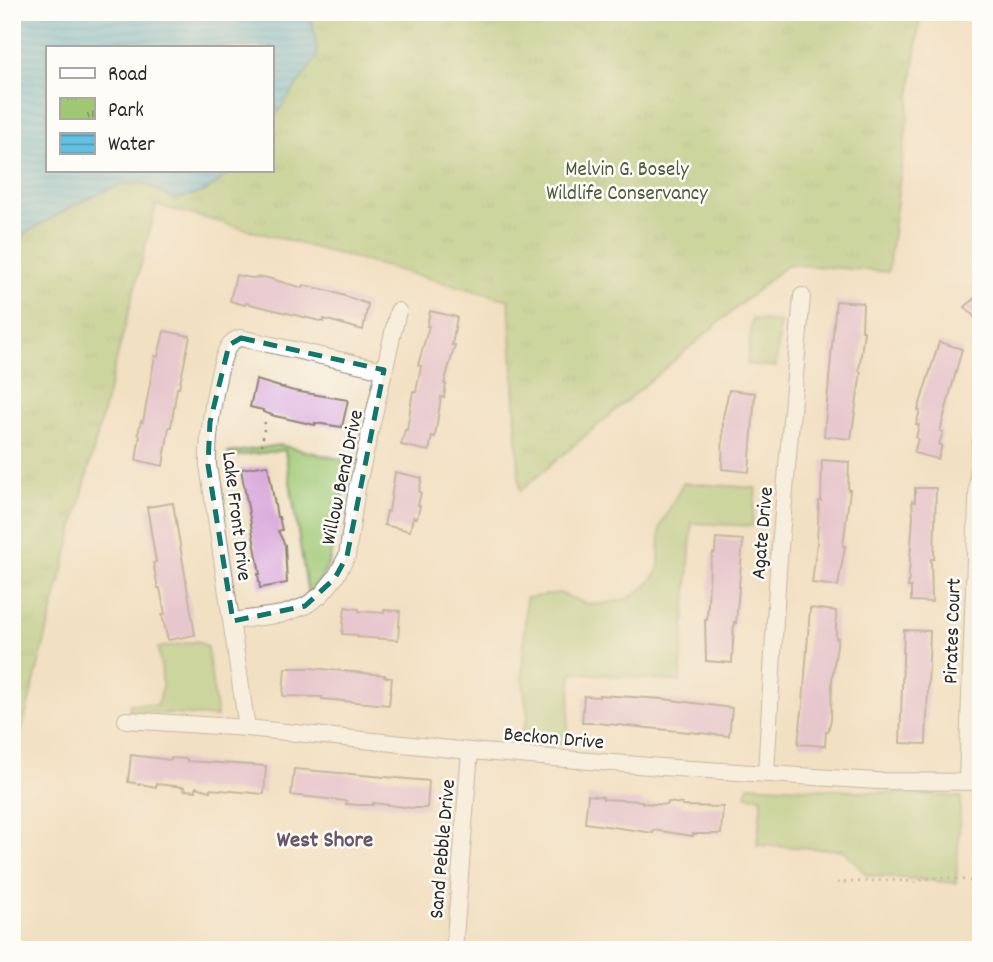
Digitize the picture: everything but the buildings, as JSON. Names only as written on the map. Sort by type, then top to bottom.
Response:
[{"type":"street","name":"Agate Drive","points":[[766,773],[778,570],[802,296]]},
{"type":"street","name":"Willow Bend Drive","points":[[233,621],[283,614],[305,606],[321,595],[335,578],[347,556],[357,488],[398,311]]},
{"type":"street","name":"Lake Front Drive","points":[[247,728],[207,448],[223,359],[229,345],[241,338],[384,370]]},
{"type":"street","name":"Pirates Court","points":[[974,781],[981,441]]},
{"type":"street","name":"Beckon Drive","points":[[126,720],[247,728],[470,751],[876,781],[974,781]]},
{"type":"street","name":"Sand Pebble Drive","points":[[454,950],[470,751]]},
{"type":"path","points":[[262,445],[265,421]]},
{"type":"path","points":[[837,883],[890,880],[915,882],[931,878],[952,878],[981,883]]},
{"type":"highlighted area","points":[[241,338],[384,370],[347,556],[335,578],[305,606],[233,621],[208,465],[210,422],[229,345]]},
{"type":"green space","name":"Melvin G. Bosely Wildlife Conservancy","points":[[12,12],[921,12],[888,272],[788,264],[520,491],[509,300],[156,205],[12,769]]},
{"type":"green space","points":[[752,319],[780,322],[776,367],[747,364]]},
{"type":"green space","points":[[280,445],[351,462],[329,562],[321,579],[308,595],[285,450],[229,457],[228,453]]},
{"type":"green space","points":[[683,483],[756,488],[752,526],[692,523],[680,682],[572,672],[567,740],[561,744],[512,740],[521,734],[528,717],[522,677],[526,598],[560,593],[584,603],[601,604],[627,599],[644,588],[655,576],[659,566],[660,527]]},
{"type":"green space","points":[[198,641],[207,647],[217,717],[129,711],[130,704],[157,705],[162,684],[158,648]]},
{"type":"green space","points":[[749,785],[961,797],[956,883],[867,875],[843,850],[757,845],[762,797],[746,796]]},
{"type":"water","points":[[12,12],[311,12],[318,56],[273,118],[273,46],[46,46],[46,172],[230,172],[206,191],[175,200],[141,183],[129,183],[113,188],[76,204],[12,241]]},
{"type":"district","name":"West Shore","points":[[325,838]]}]
